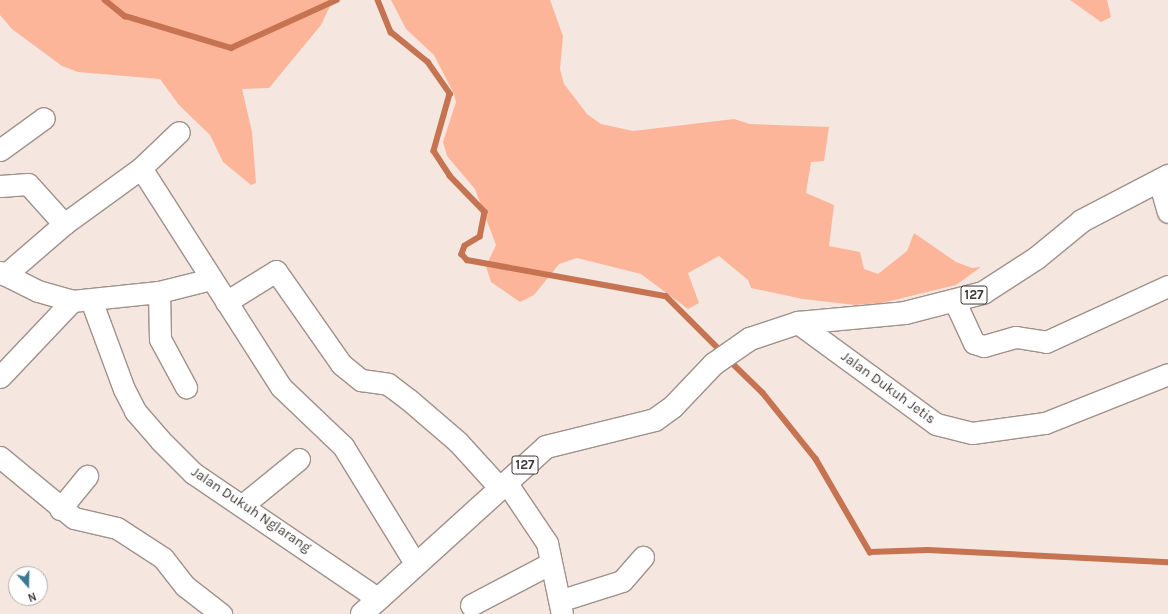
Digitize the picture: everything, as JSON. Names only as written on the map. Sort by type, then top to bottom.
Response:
[{"type":"main road","name":"127","points":[[362,614],[415,562],[546,447],[558,442],[655,420],[673,407],[714,364],[750,338],[798,323],[905,314],[955,302],[1002,282],[1082,221],[1164,178]]},
{"type":"street","points":[[0,150],[44,118]]},
{"type":"street","points":[[178,132],[141,168],[64,224],[3,274],[38,292],[82,300],[159,292],[212,279]]},
{"type":"street","points":[[141,168],[281,387],[344,446],[415,562]]},
{"type":"street","points":[[1164,178],[1168,212]]},
{"type":"street","points":[[0,186],[28,184],[64,224]]},
{"type":"street","points":[[226,302],[276,271],[341,364],[361,380],[388,384],[408,399],[458,442],[503,484],[547,543],[549,564],[562,607],[622,581],[643,557]]},
{"type":"street","points":[[955,302],[974,343],[984,346],[1016,337],[1046,342],[1168,286]]},
{"type":"street","points":[[159,292],[160,339],[186,387]]},
{"type":"street","points":[[0,377],[82,300]]},
{"type":"street","name":"Jalan Dukuh Nglarang","points":[[82,300],[135,412],[193,473],[244,504],[377,598]]},
{"type":"street","name":"Jalan Dukuh Jetis","points":[[798,323],[936,424],[972,433],[1045,424],[1168,374]]},
{"type":"street","points":[[0,457],[60,509],[74,518],[117,528],[163,558],[185,586],[221,614]]},
{"type":"street","points":[[244,504],[299,459]]},
{"type":"street","points":[[60,509],[87,476]]},
{"type":"street","points":[[471,605],[549,564]]},
{"type":"shaded area","points":[[0,0],[333,0],[321,25],[269,88],[242,89],[252,132],[256,183],[251,185],[223,162],[210,135],[179,105],[160,79],[78,72],[62,66],[12,29],[0,15]]},
{"type":"shaded area","points":[[391,0],[550,0],[563,36],[560,69],[564,84],[587,114],[601,124],[633,131],[734,119],[750,124],[829,127],[824,161],[811,162],[806,193],[834,205],[829,246],[860,252],[864,269],[878,274],[907,251],[914,233],[956,262],[972,268],[981,267],[956,285],[882,303],[855,305],[803,299],[751,288],[748,280],[719,256],[688,273],[699,303],[688,309],[641,274],[577,258],[559,264],[534,295],[520,302],[491,282],[486,266],[496,245],[475,189],[447,156],[443,142],[456,102],[454,94],[434,55],[406,29]]},
{"type":"shaded area","points":[[1070,0],[1107,0],[1111,17],[1101,22]]},
{"type":"waterway","points":[[105,0],[125,16],[231,48],[337,0]]},
{"type":"waterway","points":[[378,0],[391,32],[428,62],[450,94],[434,151],[450,176],[485,212],[480,237],[465,246],[462,254],[467,260],[666,296],[722,352]]},
{"type":"waterway","points":[[729,360],[763,393],[816,459],[870,552],[928,550],[1168,562]]}]
